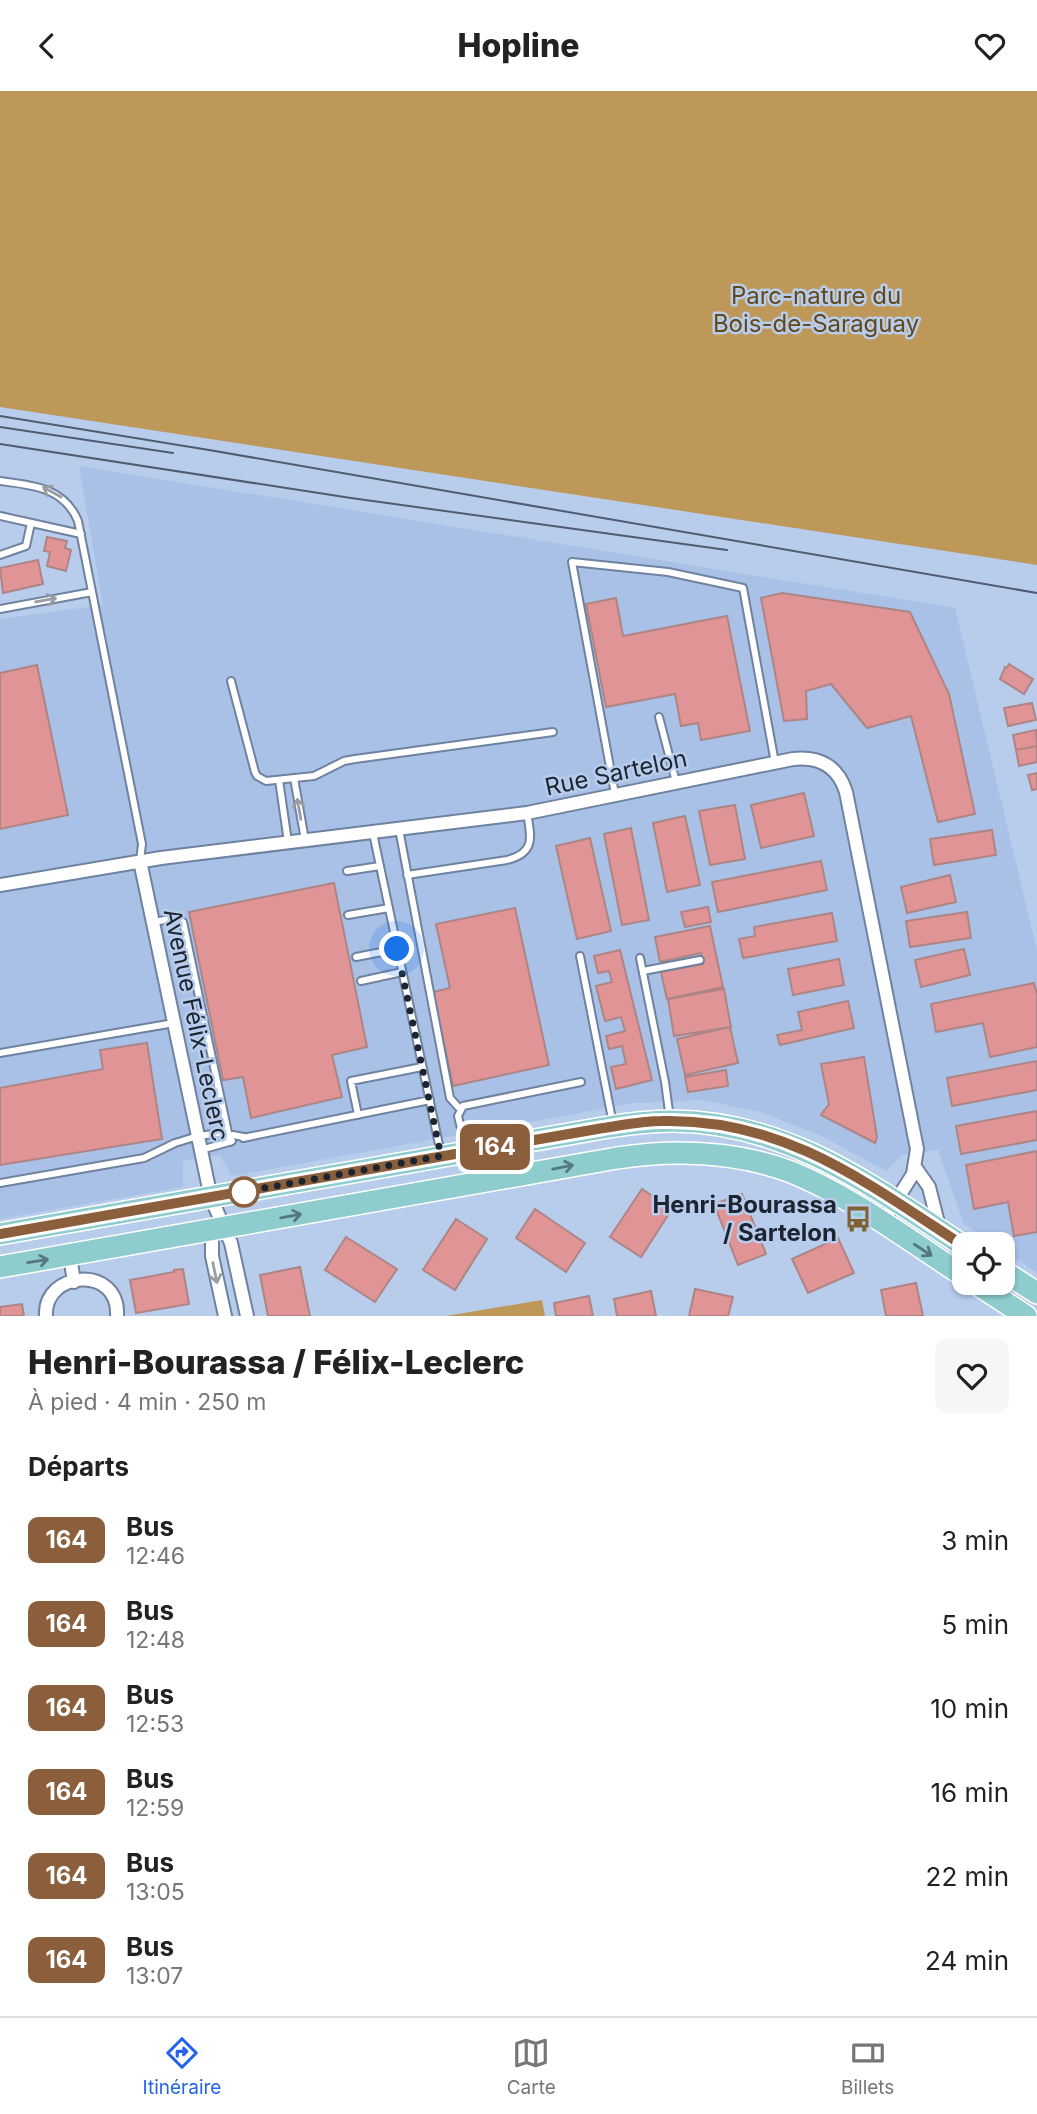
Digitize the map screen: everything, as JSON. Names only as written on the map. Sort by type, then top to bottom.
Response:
[{"type":"main road","points":[[0,1234],[613,1126],[670,1121],[726,1125],[785,1141],[841,1167],[952,1238]]},
{"type":"main road","points":[[0,1267],[617,1157],[667,1152],[733,1157],[790,1172],[837,1195],[952,1268]]},
{"type":"main road","points":[[1015,1279],[1037,1293]]},
{"type":"main road","points":[[994,1295],[1026,1316]]},
{"type":"street","name":"Rue Sartelon","points":[[0,885],[140,861],[527,813],[801,758],[819,761],[833,769],[843,783],[915,1140],[915,1167],[929,1187],[934,1214],[941,1231]]},
{"type":"street","name":"Avenue Félix-Leclerc","points":[[140,861],[218,1229],[212,1256],[225,1316]]},
{"type":"street","points":[[882,1223],[910,1180],[915,1167]]},
{"type":"street","name":"Avenue Félix-Leclerc","points":[[218,1229],[231,1243],[247,1316]]},
{"type":"street","points":[[69,1255],[74,1282]]},
{"type":"street","points":[[46,1316],[51,1295],[63,1285],[92,1280],[108,1289],[117,1305],[117,1316]]},
{"type":"lane","points":[[0,481],[41,486],[59,496],[74,511],[81,534],[142,844],[140,861]]},
{"type":"lane","points":[[0,516],[81,534]]},
{"type":"lane","points":[[0,555],[26,546],[31,523]]},
{"type":"lane","points":[[615,794],[572,562],[668,572],[743,588],[775,763]]},
{"type":"lane","points":[[0,609],[92,592]]},
{"type":"lane","points":[[231,681],[255,772],[262,780],[322,774],[344,761],[355,759],[553,732]]},
{"type":"lane","points":[[659,717],[676,782]]},
{"type":"lane","points":[[294,778],[305,840]]},
{"type":"lane","points":[[279,780],[288,842]]},
{"type":"lane","points":[[407,875],[507,860],[520,855],[530,845],[531,840],[527,813]]},
{"type":"lane","points":[[400,828],[450,1098],[460,1109]]},
{"type":"lane","points":[[373,832],[441,1156]]},
{"type":"lane","points":[[347,871],[380,866]]},
{"type":"lane","points":[[348,915],[389,908]]},
{"type":"lane","points":[[153,922],[176,918],[185,926],[229,1138]]},
{"type":"lane","points":[[356,957],[397,949]]},
{"type":"lane","points":[[580,956],[613,1126]]},
{"type":"lane","points":[[640,958],[665,1082],[670,1121]]},
{"type":"lane","points":[[643,971],[700,960]]},
{"type":"lane","points":[[361,981],[402,972]]},
{"type":"lane","points":[[0,1053],[174,1023]]},
{"type":"lane","points":[[358,1115],[351,1081],[422,1067]]},
{"type":"lane","points":[[466,1152],[459,1119],[460,1109],[466,1104],[581,1083]]},
{"type":"lane","points":[[201,1150],[229,1138],[430,1100]]},
{"type":"lane","points":[[0,1183],[144,1158],[175,1143],[198,1136],[221,1133],[229,1138]]},
{"type":"shaded area","points":[[79,466],[955,608],[1037,951],[1037,1273],[1015,1258],[1015,1232],[976,1232],[964,1224],[938,1150],[902,1155],[886,1171],[824,1137],[761,1112],[702,1100],[633,1103],[232,1176],[220,1155],[183,1161],[183,1187],[0,1219],[0,619],[103,605]]},
{"type":"green space","name":"Parc-nature du Bois-de-Saraguay","points":[[0,91],[1037,91],[1037,565],[0,407]]},
{"type":"green space","points":[[542,1300],[545,1316],[446,1316]]},
{"type":"building","points":[[47,537],[67,541],[65,548],[71,550],[66,571],[47,566],[50,552],[44,551]]},
{"type":"building","points":[[38,560],[43,584],[3,593],[0,568]]},
{"type":"building","points":[[782,593],[910,612],[949,694],[975,814],[938,822],[911,716],[867,728],[831,684],[806,691],[807,719],[784,721],[761,598]]},
{"type":"building","points":[[616,598],[623,636],[727,616],[750,731],[701,740],[698,723],[681,726],[675,694],[606,707],[586,604]]},
{"type":"building","points":[[1009,664],[1033,679],[1024,694],[1000,679]]},
{"type":"building","points":[[37,665],[68,815],[0,829],[0,673]]},
{"type":"building","points":[[1032,703],[1036,720],[1008,726],[1004,708]]},
{"type":"building","points":[[1036,730],[1037,746],[1016,750],[1013,735]]},
{"type":"building","points":[[1037,746],[1037,762],[1019,766],[1016,750]]},
{"type":"building","points":[[1037,773],[1037,789],[1032,790],[1028,775]]},
{"type":"building","points":[[804,793],[814,836],[761,848],[751,805]]},
{"type":"building","points":[[735,805],[745,859],[710,865],[699,811]]},
{"type":"building","points":[[685,816],[700,885],[667,892],[653,823]]},
{"type":"building","points":[[631,828],[649,920],[622,925],[604,834]]},
{"type":"building","points":[[992,830],[996,855],[934,865],[930,839]]},
{"type":"building","points":[[590,838],[611,931],[577,939],[556,846]]},
{"type":"building","points":[[821,861],[827,890],[718,912],[712,882]]},
{"type":"building","points":[[950,875],[956,902],[907,913],[901,887]]},
{"type":"building","points":[[334,883],[367,1047],[332,1055],[342,1097],[251,1118],[243,1077],[223,1080],[189,912]]},
{"type":"building","points":[[708,907],[711,922],[685,927],[681,912]]},
{"type":"building","points":[[515,908],[549,1065],[453,1086],[433,992],[450,988],[436,924]]},
{"type":"building","points":[[967,912],[971,938],[910,947],[906,921]]},
{"type":"building","points":[[832,913],[837,941],[743,958],[739,939],[755,936],[754,927]]},
{"type":"building","points":[[710,926],[723,987],[667,999],[661,972],[703,964],[701,953],[660,962],[655,937]]},
{"type":"building","points":[[964,949],[970,975],[921,987],[915,960]]},
{"type":"building","points":[[620,950],[652,1080],[616,1089],[611,1067],[626,1064],[622,1046],[609,1049],[606,1036],[625,1031],[621,1017],[605,1021],[596,986],[612,982],[609,971],[598,973],[594,956]]},
{"type":"building","points":[[839,959],[844,985],[793,995],[788,969]]},
{"type":"building","points":[[1034,983],[1037,995],[1037,1047],[990,1057],[983,1023],[936,1032],[931,1004]]},
{"type":"building","points":[[724,989],[731,1027],[674,1036],[668,999]]},
{"type":"building","points":[[848,1001],[854,1028],[780,1045],[777,1035],[802,1030],[798,1012]]},
{"type":"building","points":[[730,1027],[738,1063],[685,1075],[677,1039]]},
{"type":"building","points":[[147,1043],[162,1139],[0,1165],[0,1088],[103,1069],[100,1050]]},
{"type":"building","points":[[864,1057],[877,1137],[875,1143],[821,1115],[829,1104],[821,1064]]},
{"type":"building","points":[[1037,1061],[1037,1090],[952,1106],[947,1078]]},
{"type":"building","points":[[726,1070],[728,1086],[688,1092],[685,1077]]},
{"type":"building","points":[[1037,1111],[1037,1140],[961,1154],[956,1126]]},
{"type":"building","points":[[1037,1151],[1037,1232],[1015,1236],[1008,1202],[974,1209],[966,1165]]},
{"type":"building","points":[[642,1189],[672,1209],[641,1257],[610,1237]]},
{"type":"building","points":[[742,1194],[766,1254],[738,1265],[714,1204]]},
{"type":"building","points":[[535,1209],[585,1243],[566,1272],[516,1238]]},
{"type":"building","points":[[456,1219],[487,1239],[455,1290],[423,1270]]},
{"type":"building","points":[[346,1237],[397,1269],[375,1302],[325,1270]]},
{"type":"building","points":[[838,1238],[854,1273],[808,1293],[792,1259]]},
{"type":"building","points":[[300,1267],[310,1316],[268,1316],[260,1275]]},
{"type":"building","points":[[183,1269],[189,1304],[136,1313],[130,1280]]},
{"type":"building","points":[[916,1283],[923,1316],[886,1316],[881,1290]]},
{"type":"building","points":[[695,1289],[733,1297],[728,1316],[689,1316]]},
{"type":"building","points":[[651,1291],[656,1316],[617,1316],[614,1299]]},
{"type":"building","points":[[589,1296],[593,1316],[556,1316],[554,1303]]},
{"type":"building","points":[[22,1304],[24,1316],[0,1316],[0,1307]]},
{"type":"tram line","points":[[0,416],[1037,593]]},
{"type":"tram line","points":[[0,427],[173,453]]},
{"type":"tram line","points":[[0,444],[351,498],[727,550]]},
{"type":"bus line","name":"164","points":[[0,1234],[603,1128],[643,1122],[677,1121],[726,1125],[801,1147],[856,1176],[952,1238]]},
{"type":"place","name":"Henri-Bourassa / Sartelon","points":[[858,1219]]},
{"type":"route","points":[[244,1192],[441,1156],[397,949]]}]
